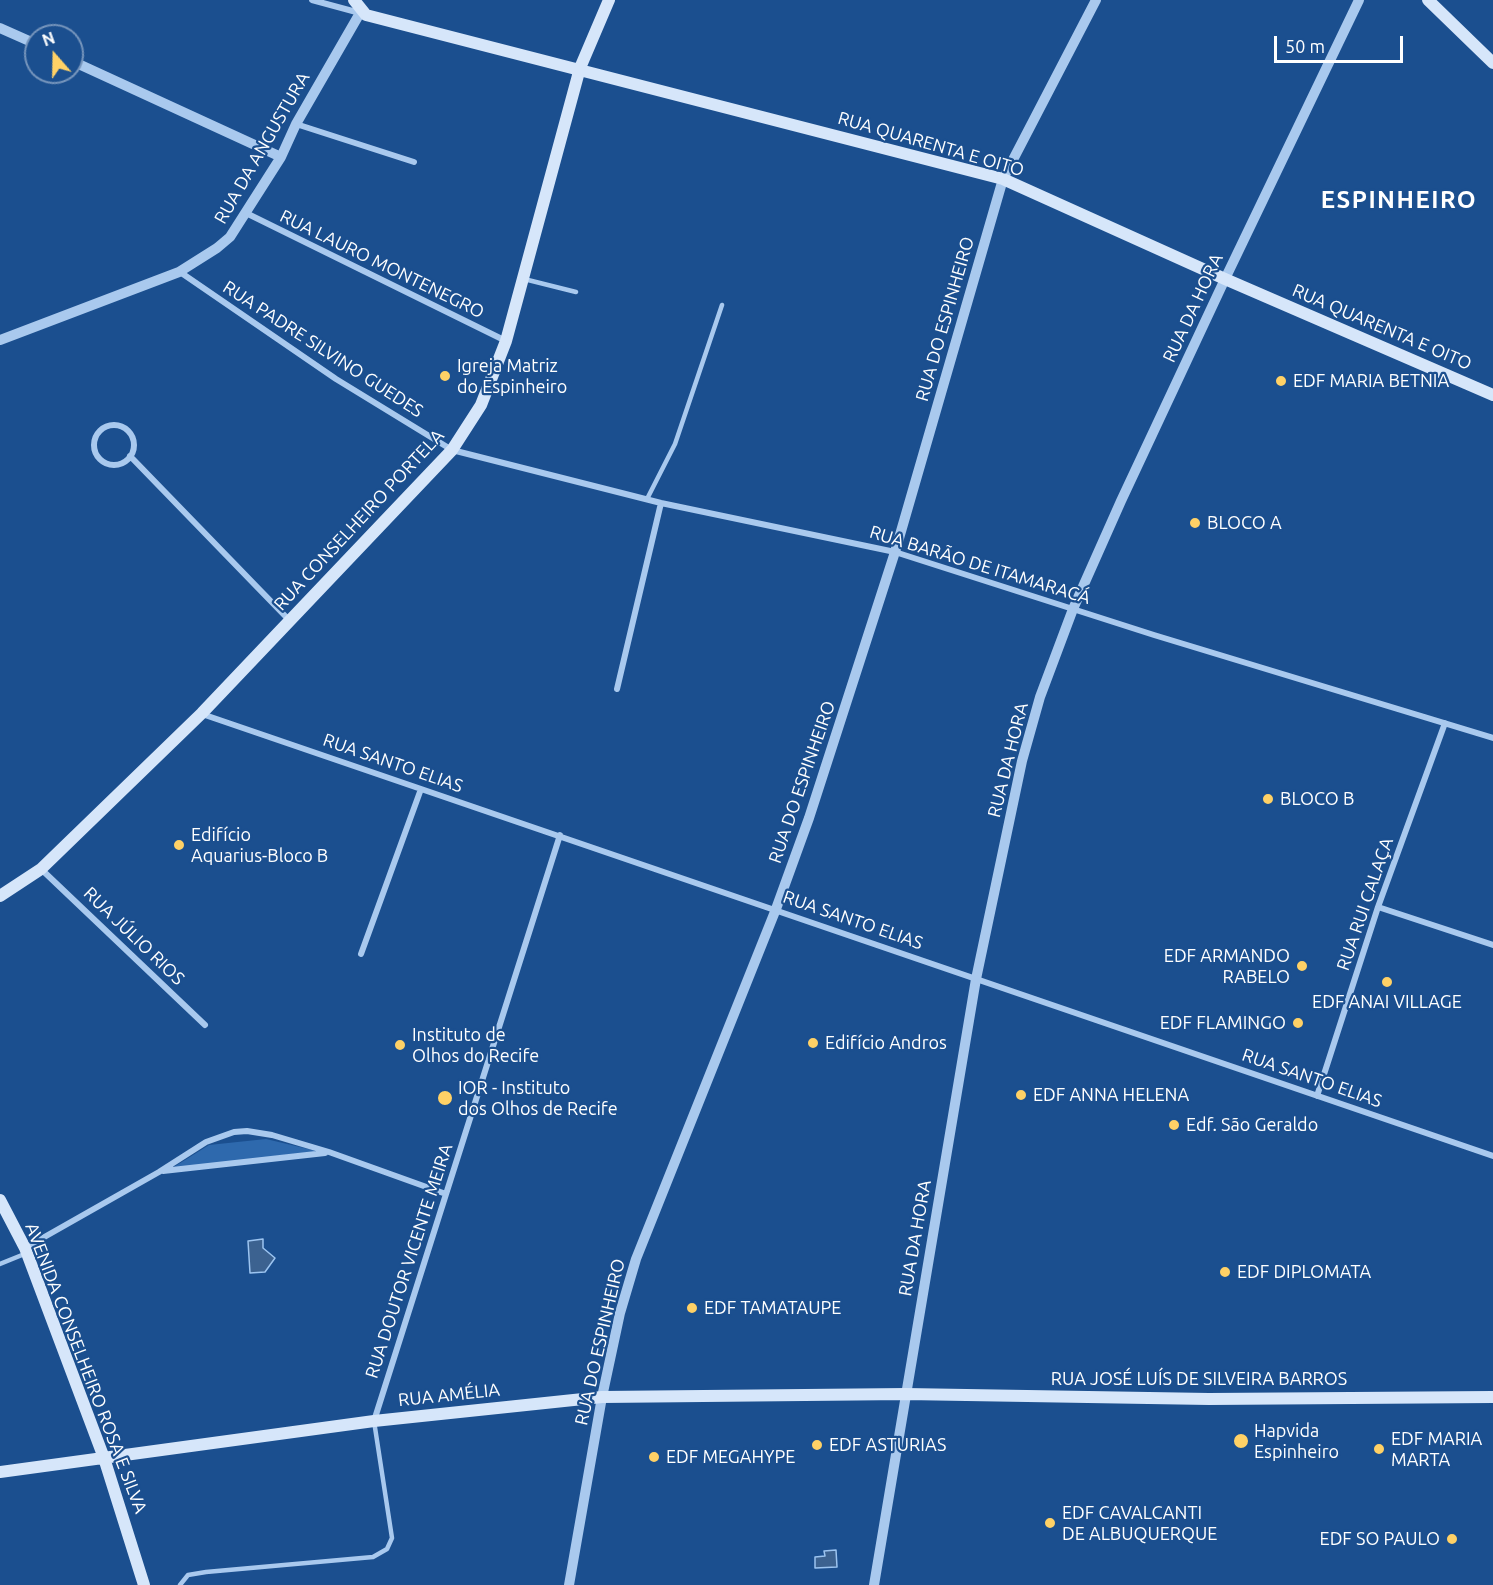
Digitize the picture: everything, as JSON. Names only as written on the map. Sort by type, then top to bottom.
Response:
[{"type":"main road","points":[[354,0],[363,14]]},
{"type":"main road","name":"RUA CONSELHEIRO PORTELA","points":[[0,896],[41,869],[202,713],[452,450],[481,405],[506,341],[580,68],[609,0]]},
{"type":"main road","points":[[1428,0],[1493,63]]},
{"type":"main road","name":"RUA QUARENTA E OITO","points":[[363,14],[580,68],[1003,179],[1225,279],[1493,395]]},
{"type":"main road","name":"AVENIDA CONSELHEIRO ROSA E SILVA","points":[[0,1200],[26,1251],[104,1458],[144,1585]]},
{"type":"main road","name":"RUA AMÉLIA","points":[[0,1472],[374,1421],[602,1397],[906,1394]]},
{"type":"main road","name":"RUA JOSÉ LUÍS DE SILVEIRA BARROS","points":[[906,1394],[1209,1399],[1493,1397]]},
{"type":"street","name":"RUA QUARENTA E OITO","points":[[312,0],[363,14]]},
{"type":"street","name":"RUA DO ESPINHEIRO","points":[[568,1585],[602,1397],[620,1313],[636,1259],[776,909],[809,818],[895,552],[1003,179],[1096,0]]},
{"type":"street","name":"RUA DA HORA","points":[[874,1585],[976,979],[1022,761],[1040,697],[1073,609],[1225,279],[1359,0]]},
{"type":"street","name":"RUA DA ANGUSTURA","points":[[0,340],[179,272],[230,237],[281,157],[296,124],[363,14]]},
{"type":"street","points":[[0,28],[24,39]]},
{"type":"street","points":[[84,67],[281,157]]},
{"type":"street","points":[[296,124],[414,162]]},
{"type":"street","name":"RUA LAURO MONTENEGRO","points":[[246,213],[506,341]]},
{"type":"street","name":"RUA PADRE SILVINO GUEDES","points":[[179,272],[336,379],[452,450]]},
{"type":"street","points":[[121,425],[132,435],[135,442],[130,456],[125,462],[118,464],[110,465],[103,462],[94,450],[96,436],[106,426],[121,425]]},
{"type":"street","name":"RUA BARÃO DE ITAMARACÁ","points":[[452,450],[647,499],[895,552],[1493,738]]},
{"type":"street","points":[[130,456],[291,621]]},
{"type":"street","points":[[617,689],[661,502]]},
{"type":"street","name":"RUA SANTO ELIAS","points":[[202,713],[1493,1156]]},
{"type":"street","name":"RUA RUI CALAÇA","points":[[1317,1096],[1378,907],[1445,723]]},
{"type":"street","points":[[361,954],[421,789]]},
{"type":"street","name":"RUA DOUTOR VICENTE MEIRA","points":[[374,1421],[560,836]]},
{"type":"street","name":"RUA JÚLIO RIOS","points":[[41,869],[205,1024]]},
{"type":"street","points":[[1378,907],[1493,945]]},
{"type":"street","points":[[26,1251],[206,1142],[234,1132],[247,1131],[272,1135],[329,1152],[446,1194]]},
{"type":"street","points":[[159,1172],[329,1152]]},
{"type":"lane","points":[[523,279],[576,292]]},
{"type":"lane","points":[[647,499],[675,444],[722,305]]},
{"type":"lane","points":[[0,1264],[26,1251]]},
{"type":"lane","points":[[180,1585],[188,1575],[373,1557],[387,1549],[392,1538],[374,1421]]},
{"type":"shaded area","points":[[266,1139],[321,1152],[166,1172],[209,1145]]},
{"type":"shaded area","points":[[263,1239],[263,1248],[275,1258],[265,1272],[250,1273],[248,1241]]},
{"type":"shaded area","points":[[836,1550],[837,1567],[815,1568],[815,1557],[825,1556],[824,1551]]},
{"type":"place","name":"Igreja Matriz do Espinheiro","points":[[445,376]]},
{"type":"place","name":"EDF MARIA BETNIA","points":[[1281,381]]},
{"type":"place","name":"BLOCO A","points":[[1195,523]]},
{"type":"place","name":"BLOCO B","points":[[1268,799]]},
{"type":"place","name":"Edifício Aquarius-Bloco B","points":[[179,845]]},
{"type":"place","name":"EDF ARMANDO RABELO","points":[[1302,966]]},
{"type":"place","name":"EDF ANAI VILLAGE","points":[[1387,982]]},
{"type":"place","name":"EDF FLAMINGO","points":[[1298,1023]]},
{"type":"place","name":"Edifício Andros","points":[[813,1043]]},
{"type":"place","name":"Instituto de Olhos do Recife","points":[[400,1045]]},
{"type":"place","name":"EDF ANNA HELENA","points":[[1021,1095]]},
{"type":"place","name":"IOR - Instituto dos Olhos de Recife","points":[[445,1098]]},
{"type":"place","name":"Edf. São Geraldo","points":[[1174,1125]]},
{"type":"place","name":"EDF DIPLOMATA","points":[[1225,1272]]},
{"type":"place","name":"EDF TAMATAUPE","points":[[692,1308]]},
{"type":"place","name":"Hapvida Espinheiro","points":[[1241,1441]]},
{"type":"place","name":"EDF ASTURIAS","points":[[817,1445]]},
{"type":"place","name":"EDF MARIA MARTA","points":[[1379,1449]]},
{"type":"place","name":"EDF MEGAHYPE","points":[[654,1457]]},
{"type":"place","name":"EDF CAVALCANTI DE ALBUQUERQUE","points":[[1050,1523]]},
{"type":"place","name":"EDF SO PAULO","points":[[1452,1539]]},
{"type":"district","name":"ESPINHEIRO","points":[[1399,200]]}]
